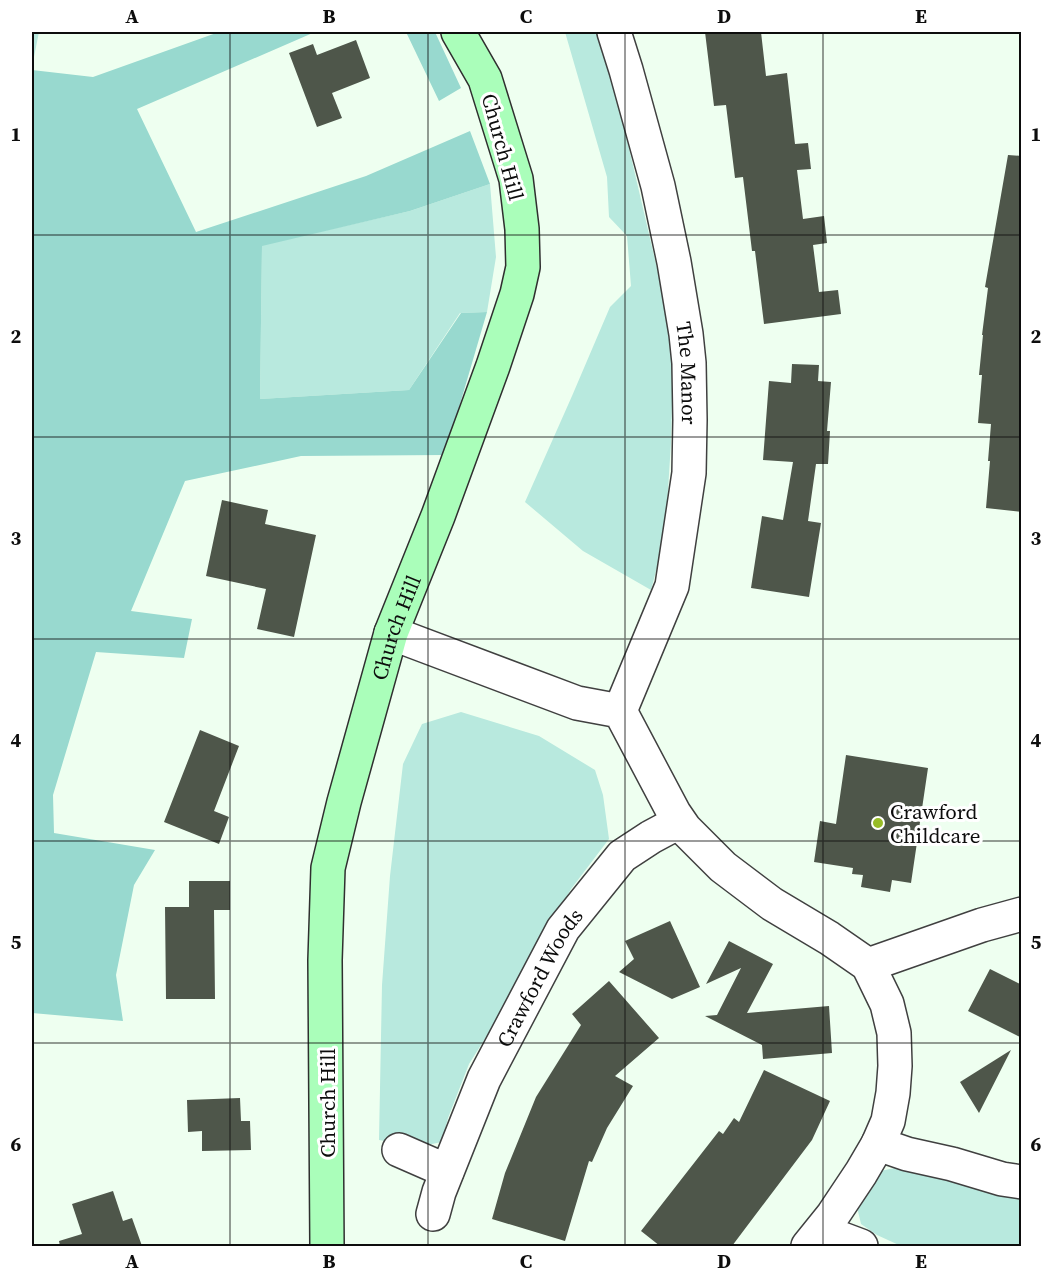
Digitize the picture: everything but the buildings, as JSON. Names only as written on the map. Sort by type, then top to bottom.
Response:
[{"type":"street","name":"Church Hill","points":[[327,1246],[325,960],[328,868],[391,633],[438,516],[493,366],[517,294],[523,267],[522,229],[516,179],[485,79],[458,32]]},
{"type":"street","name":"The Manor","points":[[614,32],[658,186],[674,262],[689,363],[690,420],[689,473],[672,586],[620,711]]},
{"type":"street","points":[[391,633],[577,703],[620,711],[679,822],[723,867],[772,904],[829,938],[867,965],[887,1004],[894,1033],[895,1066],[888,1121],[861,1173],[815,1239],[861,1246]]},
{"type":"street","name":"Crawford Woods","points":[[433,1214],[439,1192],[484,1079],[563,929],[622,856],[679,822]]},
{"type":"street","points":[[867,965],[1022,914]]},
{"type":"street","points":[[878,1144],[907,1154],[1002,1179],[1022,1182]]},
{"type":"street","points":[[399,1150],[447,1171]]},
{"type":"shaded area","points":[[32,32],[39,32],[32,67]]},
{"type":"shaded area","points":[[219,32],[315,32],[137,109],[196,232],[366,176],[470,131],[490,184],[410,211],[262,246],[260,399],[409,390],[461,313],[487,312],[445,455],[301,456],[185,481],[131,611],[192,619],[184,658],[96,652],[53,795],[54,833],[155,850],[134,885],[116,975],[123,1021],[32,1013],[32,70],[93,77]]},
{"type":"shaded area","points":[[406,32],[435,32],[461,88],[439,101]]},
{"type":"shaded area","points":[[565,32],[598,32],[618,101],[659,277],[673,361],[665,537],[651,590],[583,551],[525,502],[610,307],[631,286],[627,236],[609,217],[607,177]]},
{"type":"shaded area","points":[[490,184],[496,257],[487,312],[460,313],[409,390],[260,399],[262,245],[410,211]]},
{"type":"shaded area","points":[[461,712],[539,736],[595,770],[603,795],[609,839],[571,889],[510,999],[469,1064],[448,1118],[442,1142],[417,1147],[379,1140],[382,985],[390,876],[403,764],[422,724]]},
{"type":"shaded area","points":[[900,1167],[1021,1195],[1021,1246],[901,1246],[877,1235],[861,1224],[857,1207],[880,1171]]},
{"type":"place","name":"Crawford Childcare","points":[[878,823]]}]
